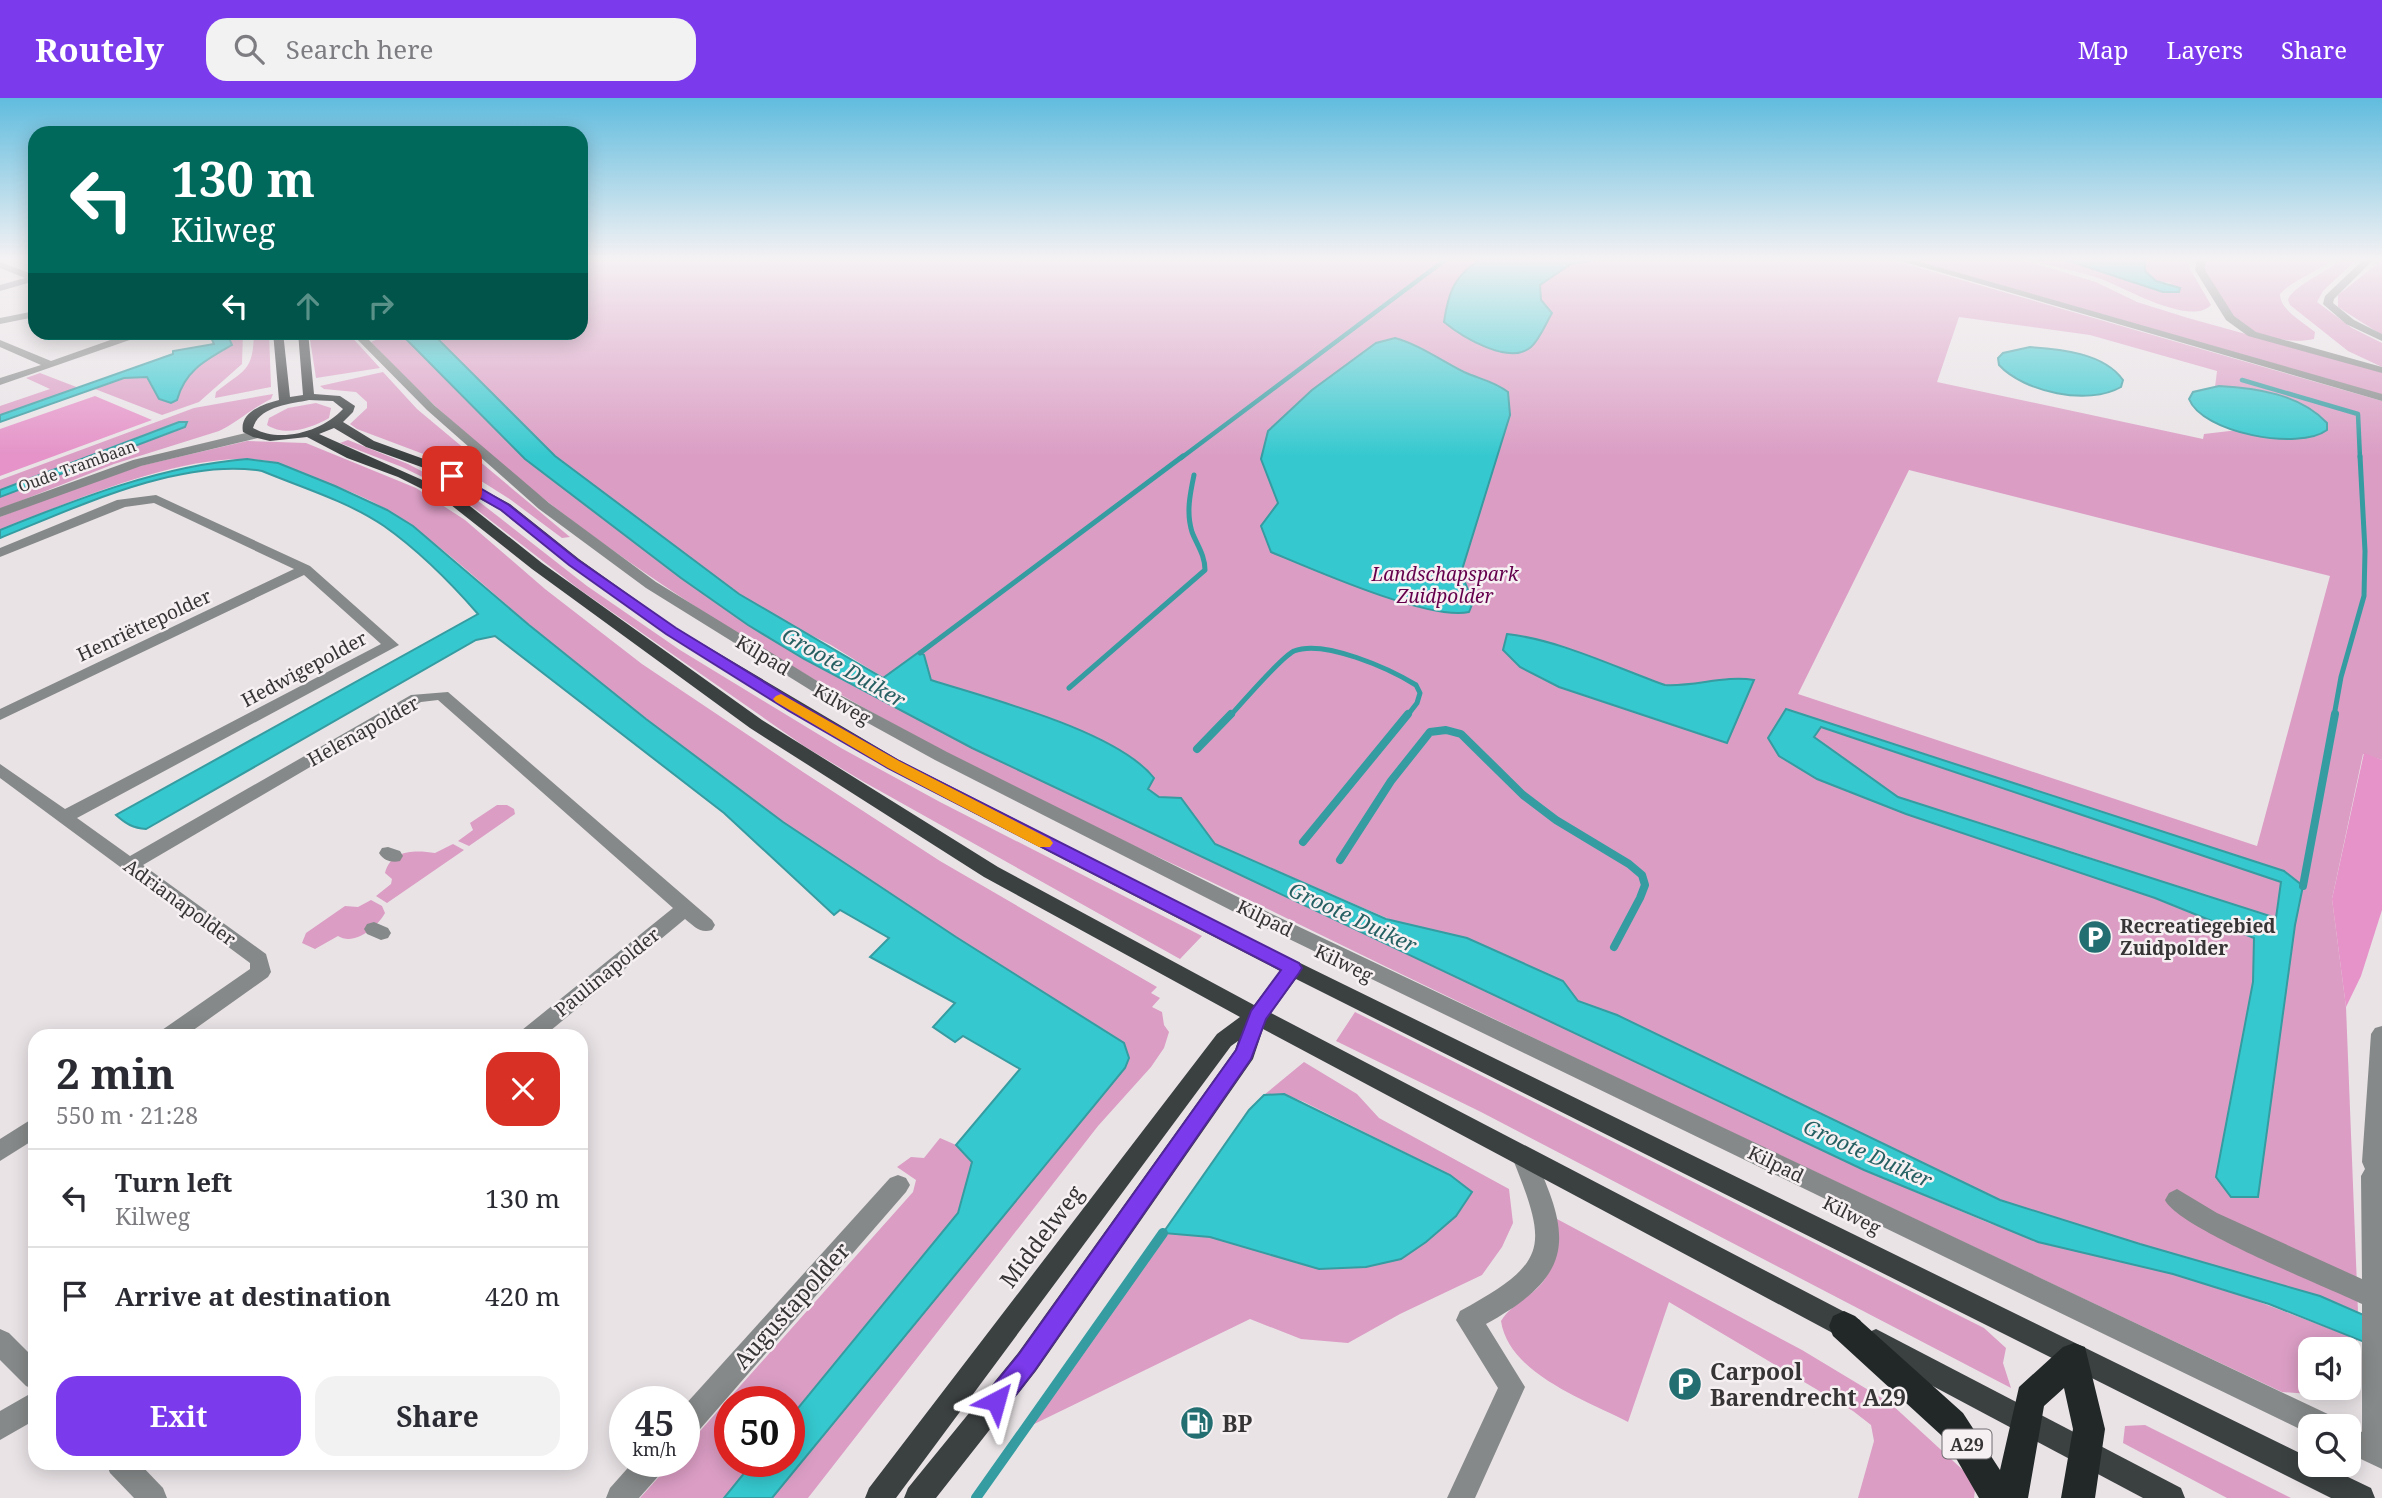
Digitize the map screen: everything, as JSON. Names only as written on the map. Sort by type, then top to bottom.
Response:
[{"type":"highway","name":"A29","points":[[1844,1325],[1952,1424],[1965,1441],[1997,1498]]},
{"type":"highway","name":"A29","points":[[2011,1498],[2030,1398],[2074,1358]]},
{"type":"highway","points":[[2074,1358],[2089,1429],[2078,1498]]},
{"type":"main road","points":[[279,340],[285,402]]},
{"type":"main road","points":[[304,340],[309,397]]},
{"type":"main road","points":[[309,397],[328,397],[347,403],[349,410],[335,423],[308,433],[281,438],[250,430],[258,413],[285,402],[309,397]]},
{"type":"main road","name":"Kilweg","points":[[335,423],[370,443],[428,465],[505,508],[574,562],[671,631],[893,764],[1293,968],[2074,1358],[2361,1498]]},
{"type":"main road","points":[[308,433],[351,455],[402,474],[451,498],[537,566],[756,724],[991,872],[1257,1017],[2171,1498]]},
{"type":"main road","name":"Middelweg","points":[[918,1498],[1027,1362],[1245,1053],[1257,1017],[1293,968]]},
{"type":"main road","name":"Middelweg","points":[[878,1498],[1224,1040],[1257,1017]]},
{"type":"street","points":[[2129,325],[2382,398]]},
{"type":"street","points":[[2240,325],[2252,334],[2382,370]]},
{"type":"street","points":[[2357,325],[2382,338]]},
{"type":"street","points":[[0,382],[121,340]]},
{"type":"street","points":[[140,340],[144,349]]},
{"type":"street","name":"Kilpad","points":[[363,340],[431,408],[544,506],[651,586],[834,698],[953,762],[1265,919],[2298,1414]]},
{"type":"street","points":[[0,343],[51,365]]},
{"type":"street","name":"Oude Trambaan","points":[[0,513],[110,471],[250,430]]},
{"type":"street","name":"Hedwigepolder","points":[[0,553],[122,503],[156,499],[305,569],[390,645],[64,817]]},
{"type":"street","name":"Henriëttepolder","points":[[0,715],[305,569]]},
{"type":"street","name":"Helenapolder","points":[[129,866],[417,698],[442,695],[705,925]]},
{"type":"street","name":"Adrianapolder","points":[[0,771],[259,959],[261,972],[179,1029]]},
{"type":"street","name":"Paulinapolder","points":[[538,1029],[685,908]]},
{"type":"street","points":[[2361,1445],[2379,1453],[2373,1169],[2382,1034]]},
{"type":"street","points":[[0,1151],[28,1132]]},
{"type":"street","points":[[1461,1498],[1512,1387],[1469,1320],[1525,1286],[1537,1273],[1542,1261],[1548,1227],[1523,1157]]},
{"type":"street","name":"Augustapolder","points":[[700,1408],[898,1185]]},
{"type":"street","points":[[2177,1200],[2209,1221],[2374,1305]]},
{"type":"street","points":[[0,1342],[28,1370]]},
{"type":"street","points":[[0,1427],[28,1409]]},
{"type":"street","points":[[127,1470],[153,1498]]},
{"type":"street","points":[[620,1498],[639,1477]]},
{"type":"green space","name":"Landschapspark Zuidpolder","points":[[588,325],[1956,325],[1937,382],[2203,439],[2204,434],[2238,430],[2260,436],[2262,391],[2215,387],[2217,371],[2090,335],[2020,325],[2119,325],[2382,401],[2382,760],[2363,754],[2332,899],[2346,1007],[2358,1312],[2320,1296],[2233,1292],[2352,1337],[2298,1337],[2298,1393],[2282,1392],[1062,812],[907,731],[742,636],[585,530],[510,471],[438,409],[371,342],[588,340]],"holes":[[[1909,470],[2330,576],[2257,846],[1798,694]],[[659,560],[831,645],[884,678],[1203,827],[1215,844],[1396,922],[2053,1245],[1989,1223],[1864,1170],[972,748],[804,659]],[[1799,715],[2303,886],[2295,925],[2254,948],[2254,938],[2064,849],[2276,919],[2282,882],[1829,730]]]},
{"type":"green space","points":[[2137,325],[2214,325],[2382,372],[2382,396]]},
{"type":"green space","points":[[2243,325],[2306,325],[2315,332],[2314,339],[2296,341],[2276,339]]},
{"type":"green space","points":[[2316,325],[2348,325],[2382,343],[2382,367],[2348,351]]},
{"type":"green space","points":[[2367,325],[2382,325],[2382,335]]},
{"type":"green space","points":[[229,340],[243,340],[242,364],[199,402],[162,415],[95,389],[121,379],[140,376],[147,377],[159,399],[178,396],[199,365],[231,345]]},
{"type":"green space","points":[[253,340],[269,340],[271,387],[215,398],[216,392],[246,368]]},
{"type":"green space","points":[[310,340],[354,340],[380,368],[316,378]]},
{"type":"green space","points":[[383,372],[417,409],[570,537],[562,538],[478,479],[442,461],[357,429],[350,424],[367,408],[367,402],[356,392],[324,389],[320,386]]},
{"type":"green space","points":[[40,373],[79,388],[0,415],[0,406],[50,389],[26,378]]},
{"type":"green space","points":[[273,394],[271,399],[219,431],[114,464],[0,509],[0,497],[185,427],[187,422],[179,422],[0,490],[0,480],[194,408]]},
{"type":"green space","points":[[316,403],[331,408],[329,418],[307,428],[290,431],[274,429],[267,425],[269,418],[288,408]]},
{"type":"green space","points":[[348,440],[408,464],[477,500],[587,586],[680,650],[841,748],[940,802],[1202,936],[1180,959],[864,782],[804,746],[579,589],[455,493],[402,467],[340,443]]},
{"type":"green space","points":[[247,441],[306,443],[416,488],[465,520],[545,589],[642,664],[940,861],[1157,987],[1151,993],[1160,998],[1152,1007],[1162,1012],[1164,1025],[1169,1032],[1164,1048],[1151,1067],[1098,1126],[808,1498],[772,1498],[789,1477],[805,1477],[805,1458],[1125,1068],[1129,1058],[1124,1043],[949,934],[779,819],[610,690],[432,542],[389,511],[363,498],[275,463],[230,459],[198,463],[128,481],[0,530],[0,517],[114,472]]},
{"type":"green space","points":[[497,805],[507,805],[514,809],[515,814],[469,846],[458,841],[473,830],[470,823]]},
{"type":"green space","points":[[453,844],[464,850],[387,903],[376,896],[391,884],[392,879],[385,873],[388,865],[398,855],[420,851],[435,853]]},
{"type":"green space","points":[[371,900],[382,906],[385,913],[377,924],[364,934],[351,939],[338,936],[315,949],[302,943],[306,933],[345,906],[358,907]]},
{"type":"green space","points":[[1355,1012],[1984,1328],[2006,1348],[2003,1363],[2011,1388],[1481,1112],[1336,1041]]},
{"type":"green space","points":[[1304,1062],[1357,1094],[1379,1118],[1509,1189],[1513,1223],[1502,1247],[1482,1275],[1400,1314],[1348,1343],[1301,1339],[1250,1319],[1026,1428],[1163,1233],[1210,1237],[1319,1269],[1401,1259],[1456,1216],[1450,1175],[1304,1102],[1284,1094],[1264,1095]]},
{"type":"green space","points":[[940,1138],[956,1145],[972,1162],[958,1213],[805,1399],[805,1386],[740,1386],[913,1192],[916,1180],[897,1167],[911,1157],[924,1158]]},
{"type":"green space","points":[[1557,1219],[1802,1350],[1890,1403],[1976,1482],[1974,1498],[1858,1498],[1874,1441],[1871,1425],[1853,1411],[1669,1302],[1628,1422],[1552,1383],[1518,1356],[1507,1340],[1501,1321],[1547,1276],[1555,1249]]},
{"type":"green space","points":[[714,1415],[714,1477],[741,1477],[724,1498],[640,1498],[659,1477],[700,1477],[700,1431]]},
{"type":"green space","points":[[2145,1425],[2291,1498],[2227,1498],[2123,1443],[2125,1426]]},
{"type":"shaded area","points":[[95,396],[152,420],[0,476],[0,429]]},
{"type":"shaded area","points":[[2364,753],[2382,760],[2382,910],[2361,976],[2346,1007],[2332,899]]},
{"type":"water","points":[[1449,325],[1545,325],[1531,347],[1522,352],[1498,351]]},
{"type":"water","points":[[1395,338],[1508,392],[1510,415],[1461,573],[1473,602],[1469,612],[1451,613],[1427,609],[1370,592],[1314,570],[1271,552],[1261,526],[1278,503],[1261,459],[1268,431],[1312,390],[1376,343]]},
{"type":"water","points":[[212,340],[230,340],[232,345],[191,373],[177,400],[171,403],[159,399],[147,377],[124,378],[0,422],[0,415],[173,354],[173,351],[214,344]]},
{"type":"water","name":"Groote Duiker","points":[[407,340],[439,340],[555,456],[739,594],[883,678],[919,652],[924,655],[931,680],[1051,718],[1083,731],[1136,761],[1154,778],[1148,789],[1159,797],[1181,798],[1215,844],[1386,919],[1467,938],[1563,981],[1578,1001],[1617,1015],[2000,1200],[2320,1296],[2382,1323],[2382,1349],[2361,1341],[2361,1337],[2352,1337],[2269,1304],[2173,1274],[2038,1242],[1864,1170],[972,748],[804,659],[748,625],[681,578],[525,459]]},
{"type":"water","points":[[2030,347],[2068,351],[2093,358],[2115,371],[2123,380],[2121,387],[2092,395],[2057,393],[2024,382],[1999,365],[1998,358],[2003,353]]},
{"type":"water","points":[[2219,386],[2262,391],[2291,399],[2316,413],[2327,423],[2327,430],[2314,436],[2295,439],[2252,435],[2231,429],[2198,411],[2189,399],[2193,392]]},
{"type":"water","points":[[179,422],[187,422],[185,427],[0,497],[0,490]]},
{"type":"water","points":[[247,459],[278,463],[387,510],[413,526],[529,625],[646,719],[783,822],[956,937],[1124,1043],[1129,1058],[1125,1068],[805,1458],[805,1399],[958,1213],[972,1162],[956,1145],[1020,1069],[963,1036],[955,1042],[933,1027],[955,1003],[870,957],[889,938],[840,910],[834,915],[724,813],[495,636],[476,640],[146,829],[126,823],[116,815],[478,614],[434,567],[384,526],[340,502],[262,471],[197,471],[163,478],[94,500],[0,538],[0,530],[60,506],[152,476]]},
{"type":"water","points":[[1507,634],[1567,648],[1665,685],[1732,679],[1754,680],[1727,743],[1559,687],[1520,667],[1503,650]]},
{"type":"water","points":[[1786,709],[2284,871],[2303,886],[2295,925],[2258,1197],[2231,1197],[2216,1177],[2253,982],[2254,938],[2155,898],[1906,814],[1817,779],[1779,756],[1768,738]],"holes":[[[1821,727],[2281,882],[2276,918],[1898,797],[1814,737]]]},
{"type":"water","points":[[1284,1094],[1450,1175],[1472,1192],[1456,1216],[1426,1242],[1401,1259],[1366,1267],[1319,1269],[1210,1237],[1163,1233],[1249,1110],[1264,1095]]},
{"type":"water","points":[[741,1477],[789,1477],[772,1498],[724,1498]]},
{"type":"waterway","points":[[1181,458],[1358,325]]},
{"type":"waterway","points":[[2242,380],[2358,414],[2360,458]]},
{"type":"waterway","points":[[920,653],[1183,456]]},
{"type":"waterway","points":[[2334,716],[2341,677],[2364,596],[2365,551],[2360,456]]},
{"type":"waterway","points":[[1069,688],[1205,570],[1189,518],[1194,475]]},
{"type":"waterway","points":[[1230,716],[1288,655],[1307,648],[1339,652],[1390,671],[1416,685],[1420,693],[1417,703],[1407,716]]},
{"type":"waterway","points":[[1197,749],[1231,714]]},
{"type":"waterway","points":[[1303,842],[1408,714]]},
{"type":"waterway","points":[[2303,886],[2335,714]]},
{"type":"waterway","points":[[1340,860],[1391,781],[1430,732],[1446,730],[1461,734],[1523,795],[1556,820],[1629,864],[1642,875],[1645,885],[1640,898],[1614,947]]},
{"type":"waterway","points":[[976,1498],[1163,1233]]},
{"type":"slow traffic","points":[[781,699],[893,764],[1045,843]]},
{"type":"place","name":"Recreatiegebied Zuidpolder","points":[[2095,937]]},
{"type":"place","name":"Carpool Barendrecht A29","points":[[1685,1384]]},
{"type":"place","name":"BP","points":[[1197,1423]]},
{"type":"route","points":[[452,476],[505,508],[574,562],[671,631],[794,707],[893,764],[1102,873],[1293,968],[1257,1017],[1245,1053],[1027,1362],[996,1401]]}]
